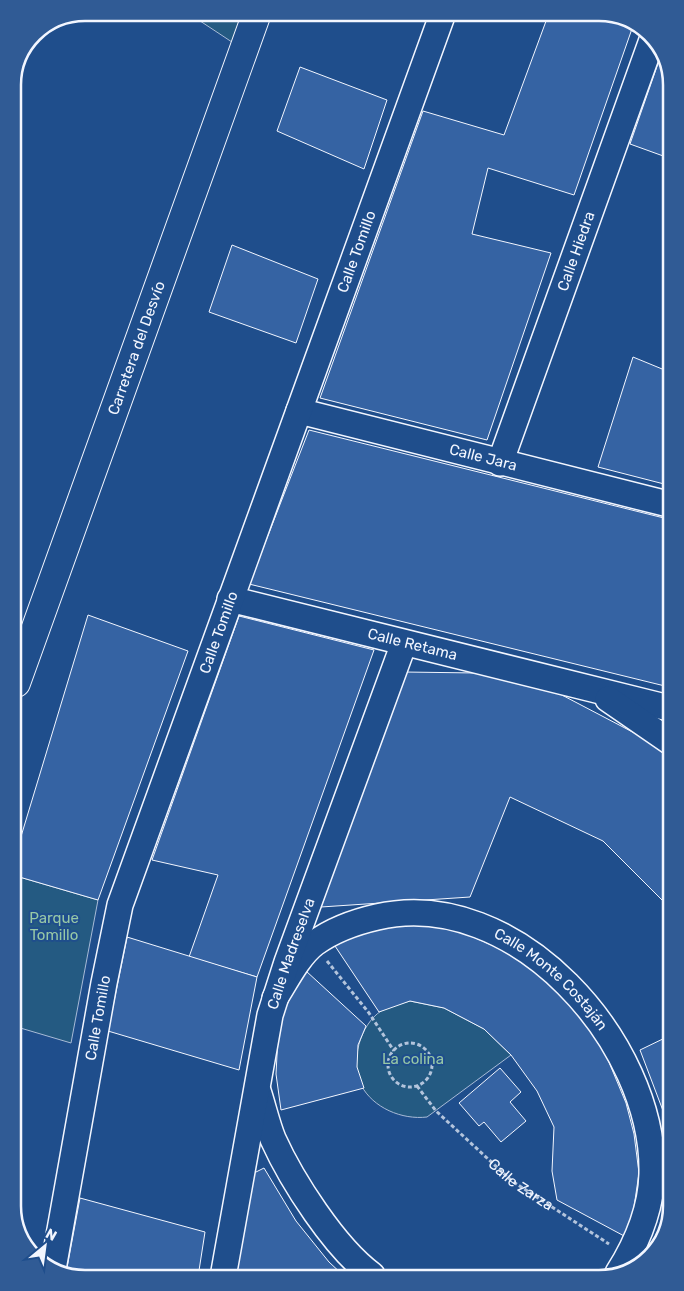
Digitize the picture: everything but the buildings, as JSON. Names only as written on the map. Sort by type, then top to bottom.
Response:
[{"type":"highway","name":"Carretera del Desvío","points":[[21,670],[254,21]]},
{"type":"street","name":"Calle Tomillo","points":[[54,1261],[104,983],[120,905],[440,21]]},
{"type":"street","name":"Calle Hiedra","points":[[500,462],[650,47]]},
{"type":"street","name":"Calle Jara","points":[[299,411],[663,503]]},
{"type":"street","name":"Calle Retama","points":[[230,599],[663,707]]},
{"type":"street","name":"Calle Madreselva","points":[[224,1270],[270,1015],[404,643]]},
{"type":"street","name":"Calle Retama","points":[[594,690],[663,737]]},
{"type":"street","name":"Calle Monte Costaján","points":[[275,998],[295,966],[314,944],[358,921],[396,912],[431,912],[457,917],[485,927],[530,952],[551,970],[590,1011],[630,1074],[648,1131],[652,1173],[650,1196],[631,1261]]},
{"type":"street","points":[[257,1086],[273,1138],[302,1190],[344,1248],[367,1270]]},
{"type":"path","points":[[314,944],[369,1013],[394,1051]]},
{"type":"path","points":[[406,1044],[420,1046],[426,1051],[430,1057],[431,1071],[424,1083],[417,1086],[403,1086],[392,1077],[388,1064],[394,1051],[406,1044]]},
{"type":"path","name":"Calle Zarza","points":[[417,1086],[436,1111],[512,1180],[629,1262]]},
{"type":"green space","points":[[200,21],[253,21],[244,50]]},
{"type":"green space","name":"Parque Tomillo","points":[[21,877],[98,900],[71,1043],[21,1028]]},
{"type":"green space","name":"La colina","points":[[410,1001],[444,1008],[484,1029],[511,1055],[427,1117],[408,1116],[389,1111],[366,1093],[358,1076],[357,1055],[359,1044],[367,1025],[384,1009]]}]
